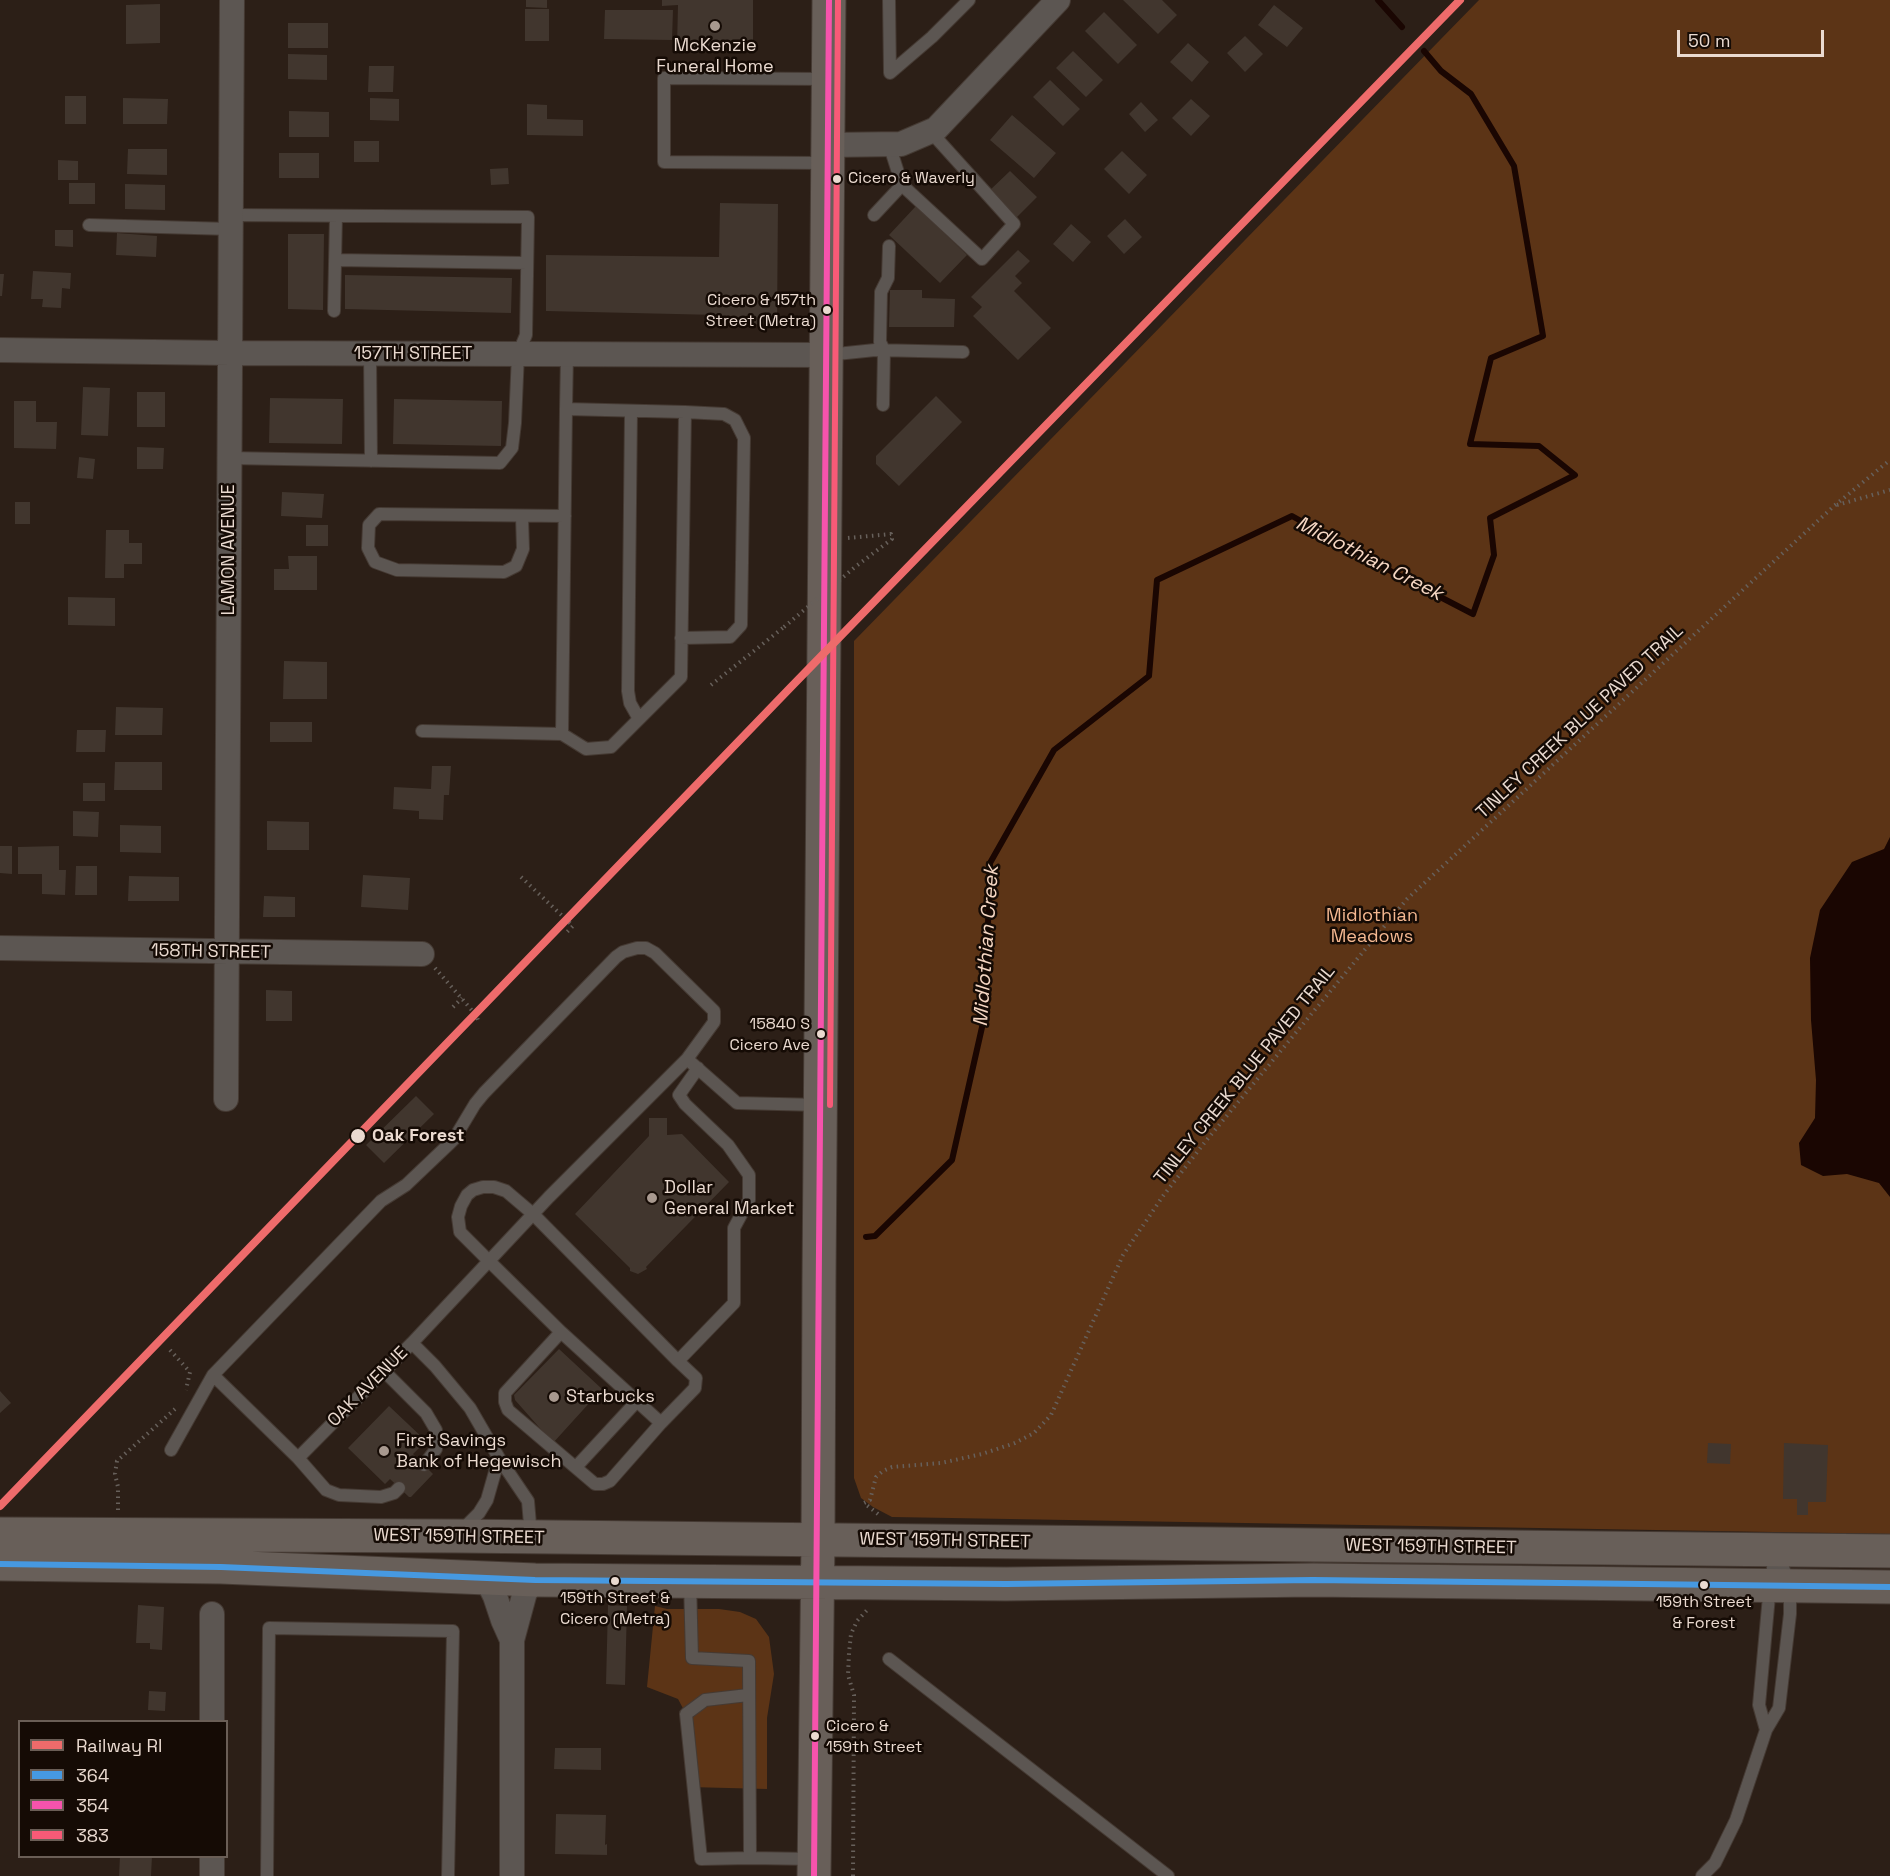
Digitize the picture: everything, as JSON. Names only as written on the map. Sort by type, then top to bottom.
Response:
[{"type":"main road","points":[[814,1868],[829,0]]},
{"type":"main road","name":"WEST 159TH STREET","points":[[0,1534],[456,1536],[1890,1551]]},
{"type":"main road","name":"WEST 159TH STREET","points":[[0,1564],[221,1567],[535,1580],[1006,1584],[1313,1580],[1890,1587]]},
{"type":"street","name":"LAMON AVENUE","points":[[226,1099],[232,0]]},
{"type":"street","points":[[828,154],[902,144],[936,129],[1058,0]]},
{"type":"street","name":"157TH STREET","points":[[0,350],[826,355]]},
{"type":"street","name":"158TH STREET","points":[[0,948],[226,952],[428,960]]},
{"type":"street","points":[[486,1578],[512,1640]]},
{"type":"street","points":[[512,1876],[512,1640],[525,1592],[535,1580]]},
{"type":"street","points":[[212,1614],[212,1720]]},
{"type":"street","points":[[212,1858],[212,1876]]},
{"type":"lane","points":[[889,0],[890,73],[932,37],[969,0]]},
{"type":"lane","points":[[828,79],[664,78],[663,162],[828,154]]},
{"type":"lane","points":[[889,144],[902,185],[982,259],[1014,224],[930,131]]},
{"type":"lane","points":[[874,215],[902,185]]},
{"type":"lane","points":[[334,311],[336,216]]},
{"type":"lane","points":[[89,225],[230,222],[336,216],[528,217],[526,335],[518,354],[512,448],[500,462],[229,458]]},
{"type":"lane","points":[[883,405],[884,350],[880,342],[881,292],[888,278],[889,246]]},
{"type":"lane","points":[[335,260],[527,263]]},
{"type":"lane","points":[[826,355],[884,350],[963,352]]},
{"type":"lane","points":[[370,354],[371,461]]},
{"type":"lane","points":[[562,734],[567,354]]},
{"type":"lane","points":[[566,409],[724,414],[735,420],[744,438],[741,625],[730,637],[681,638]]},
{"type":"lane","points":[[631,411],[628,691],[630,703],[639,718]]},
{"type":"lane","points":[[422,731],[562,734],[586,748],[611,747],[681,677],[685,412]]},
{"type":"lane","points":[[522,517],[523,549],[516,566],[504,572],[397,570],[375,562],[368,548],[369,525],[379,514],[565,516]]},
{"type":"lane","points":[[171,1450],[213,1375],[381,1201],[415,1177],[454,1139],[484,1093],[616,957],[623,952],[637,948],[646,948],[655,953],[714,1011],[714,1022],[687,1059],[533,1214],[412,1343]]},
{"type":"lane","points":[[687,1059],[737,1103],[821,1105]]},
{"type":"lane","points":[[678,1361],[734,1303],[734,1228],[749,1200],[749,1175],[728,1145],[685,1104],[679,1095],[698,1068]]},
{"type":"lane","points":[[561,1332],[505,1392],[505,1402],[508,1410],[595,1484],[603,1484],[610,1480],[695,1388],[696,1378],[533,1214],[506,1191],[494,1187],[473,1190],[461,1206],[458,1217],[460,1232],[561,1332],[661,1423]]},
{"type":"lane","name":"OAK AVENUE","points":[[298,1458],[412,1343],[435,1366],[470,1408],[528,1501],[531,1537]]},
{"type":"lane","points":[[384,1371],[426,1413],[436,1430],[436,1449],[424,1465]]},
{"type":"lane","points":[[213,1375],[298,1458],[326,1490],[339,1495],[381,1497],[394,1493],[399,1488]]},
{"type":"lane","points":[[576,1467],[637,1401]]},
{"type":"lane","points":[[456,1536],[479,1513],[487,1500],[500,1458]]},
{"type":"lane","points":[[1702,1876],[1715,1863],[1736,1820],[1766,1730],[1779,1708],[1790,1614],[1780,1585],[1776,1551]]},
{"type":"lane","points":[[1766,1730],[1759,1705],[1780,1585],[1776,1551]]},
{"type":"lane","points":[[690,1581],[692,1658],[749,1661],[750,1858]]},
{"type":"lane","points":[[267,1876],[269,1628],[453,1631],[448,1876]]},
{"type":"lane","points":[[890,1659],[1168,1876]]},
{"type":"lane","points":[[748,1695],[705,1700],[686,1714],[701,1859],[750,1858],[814,1868]]},
{"type":"path","name":"TINLEY CREEK BLUE PAVED TRAIL","points":[[885,1516],[875,1513],[864,1503],[870,1500],[876,1477],[883,1471],[892,1467],[941,1463],[982,1455],[1015,1443],[1034,1433],[1052,1415],[1123,1255],[1163,1196],[1407,899],[1834,506],[1890,460]]},
{"type":"path","points":[[1834,506],[1890,490]]},
{"type":"path","points":[[711,685],[892,539],[891,534],[844,538]]},
{"type":"path","points":[[521,877],[573,926],[567,932]]},
{"type":"path","points":[[428,960],[478,1020]]},
{"type":"path","points":[[453,1007],[462,998]]},
{"type":"path","points":[[170,1350],[190,1372],[181,1399]]},
{"type":"path","points":[[118,1513],[118,1487],[115,1474],[117,1461],[176,1409]]},
{"type":"path","points":[[853,1876],[854,1695],[848,1675],[849,1653],[851,1634],[856,1621],[874,1604]]},
{"type":"green space","name":"Midlothian Meadows","points":[[1479,0],[1890,0],[1890,1534],[892,1517],[861,1498],[854,1478],[854,641]]},
{"type":"green space","points":[[655,1606],[667,1609],[719,1609],[740,1612],[756,1619],[769,1637],[774,1674],[767,1718],[767,1789],[689,1787],[686,1714],[678,1699],[647,1687]]},
{"type":"shaded area","points":[[1890,837],[1890,1197],[1879,1183],[1847,1174],[1823,1176],[1801,1165],[1799,1143],[1815,1118],[1816,1080],[1811,1020],[1810,958],[1820,910],[1852,862],[1884,849]]},
{"type":"building","points":[[526,0],[547,0],[547,8],[526,7]]},
{"type":"building","name":"McKenzie Funeral Home","points":[[662,0],[753,0],[753,48],[677,47],[678,5],[662,6]]},
{"type":"building","points":[[1123,0],[1162,0],[1177,15],[1158,34]]},
{"type":"building","points":[[160,4],[160,43],[126,44],[126,5]]},
{"type":"building","points":[[1274,5],[1303,28],[1287,47],[1258,25]]},
{"type":"building","points":[[525,9],[549,9],[549,41],[525,41]]},
{"type":"building","points":[[605,10],[673,10],[672,40],[604,39]]},
{"type":"building","points":[[1104,12],[1137,45],[1118,64],[1085,31]]},
{"type":"building","points":[[288,23],[328,23],[328,48],[288,48]]},
{"type":"building","points":[[1245,36],[1263,54],[1245,72],[1227,53]]},
{"type":"building","points":[[1188,43],[1209,62],[1192,82],[1170,62]]},
{"type":"building","points":[[1073,51],[1103,80],[1086,97],[1056,68]]},
{"type":"building","points":[[288,54],[327,55],[327,80],[288,79]]},
{"type":"building","points":[[369,66],[394,66],[393,92],[368,92]]},
{"type":"building","points":[[1050,80],[1080,109],[1063,126],[1033,97]]},
{"type":"building","points":[[65,96],[86,96],[86,124],[65,124]]},
{"type":"building","points":[[123,98],[168,99],[167,124],[123,124]]},
{"type":"building","points":[[370,98],[399,99],[399,121],[370,120]]},
{"type":"building","points":[[1191,99],[1210,116],[1191,136],[1172,118]]},
{"type":"building","points":[[1141,102],[1158,120],[1145,132],[1129,114]]},
{"type":"building","points":[[527,104],[547,105],[547,119],[583,120],[583,136],[527,135]]},
{"type":"building","points":[[289,111],[329,112],[329,137],[289,137]]},
{"type":"building","points":[[1012,115],[1056,153],[1034,178],[990,140]]},
{"type":"building","points":[[354,141],[379,141],[379,162],[354,162]]},
{"type":"building","points":[[128,149],[167,149],[167,175],[127,174]]},
{"type":"building","points":[[1122,151],[1147,175],[1129,194],[1104,169]]},
{"type":"building","points":[[279,153],[319,153],[319,178],[279,178]]},
{"type":"building","points":[[58,160],[78,161],[78,180],[58,180]]},
{"type":"building","points":[[508,168],[509,184],[491,185],[490,169]]},
{"type":"building","points":[[1010,171],[1037,197],[1015,219],[988,192]]},
{"type":"building","points":[[69,183],[95,183],[95,204],[69,204]]},
{"type":"building","points":[[125,184],[165,185],[165,210],[125,209]]},
{"type":"building","points":[[720,203],[778,204],[777,325],[718,323],[718,315],[546,311],[546,255],[719,257]]},
{"type":"building","points":[[916,206],[967,255],[940,283],[889,235]]},
{"type":"building","points":[[1125,219],[1142,237],[1124,254],[1107,236]]},
{"type":"building","points":[[1071,224],[1091,242],[1073,262],[1053,244]]},
{"type":"building","points":[[55,230],[73,230],[73,247],[55,246]]},
{"type":"building","points":[[117,233],[157,236],[156,257],[116,255]]},
{"type":"building","points":[[288,234],[324,234],[323,310],[288,309]]},
{"type":"building","points":[[1018,250],[1030,261],[1015,276],[1022,283],[1014,291],[1051,328],[1018,360],[973,316],[982,307],[971,297]]},
{"type":"building","points":[[33,271],[71,273],[70,289],[62,288],[61,308],[42,307],[43,299],[31,299]]},
{"type":"building","points":[[0,274],[4,274],[2,296],[0,296]]},
{"type":"building","points":[[345,275],[512,278],[511,313],[345,309]]},
{"type":"building","points":[[890,290],[922,290],[922,298],[955,299],[954,327],[889,327]]},
{"type":"building","points":[[83,387],[110,388],[108,436],[81,435]]},
{"type":"building","points":[[137,392],[165,392],[165,427],[137,427]]},
{"type":"building","points":[[936,396],[962,422],[899,486],[876,464],[876,456]]},
{"type":"building","points":[[270,398],[343,399],[342,444],[269,443]]},
{"type":"building","points":[[394,399],[502,401],[501,446],[393,444]]},
{"type":"building","points":[[14,401],[36,401],[36,422],[57,422],[56,449],[14,448]]},
{"type":"building","points":[[137,447],[164,448],[163,469],[137,469]]},
{"type":"building","points":[[79,457],[95,459],[93,479],[77,478]]},
{"type":"building","points":[[282,492],[324,494],[322,518],[281,516]]},
{"type":"building","points":[[15,502],[30,502],[30,524],[15,524]]},
{"type":"building","points":[[306,525],[328,525],[328,546],[306,546]]},
{"type":"building","points":[[106,530],[129,530],[129,543],[142,543],[142,564],[124,564],[124,578],[105,578]]},
{"type":"building","points":[[288,556],[317,556],[317,590],[274,590],[274,569],[289,569]]},
{"type":"building","points":[[68,597],[115,598],[115,626],[68,625]]},
{"type":"building","points":[[284,661],[327,662],[327,699],[283,699]]},
{"type":"building","points":[[116,707],[163,708],[162,735],[115,735]]},
{"type":"building","points":[[270,722],[312,722],[312,742],[270,742]]},
{"type":"building","points":[[77,730],[106,730],[105,752],[76,752]]},
{"type":"building","points":[[115,762],[162,762],[162,790],[114,790]]},
{"type":"building","points":[[432,766],[451,766],[449,795],[444,795],[443,820],[419,819],[419,811],[393,809],[394,787],[431,789]]},
{"type":"building","points":[[83,783],[105,783],[105,801],[83,801]]},
{"type":"building","points":[[73,811],[99,812],[98,837],[73,836]]},
{"type":"building","points":[[267,821],[309,822],[309,850],[267,850]]},
{"type":"building","points":[[120,825],[161,826],[161,853],[120,852]]},
{"type":"building","points":[[0,846],[12,846],[12,874],[0,873]]},
{"type":"building","points":[[59,846],[59,870],[66,870],[65,895],[42,894],[42,874],[18,874],[18,847]]},
{"type":"building","points":[[76,866],[97,866],[97,895],[75,895]]},
{"type":"building","points":[[363,875],[410,878],[408,910],[361,907]]},
{"type":"building","points":[[129,876],[179,877],[179,901],[128,901]]},
{"type":"building","points":[[264,896],[295,897],[295,917],[263,917]]},
{"type":"building","points":[[266,990],[292,991],[292,1021],[266,1021]]},
{"type":"building","points":[[416,1096],[434,1114],[384,1163],[366,1145]]},
{"type":"building","name":"Dollar General Market","points":[[649,1118],[667,1118],[667,1135],[682,1134],[729,1182],[646,1267],[647,1269],[638,1274],[630,1271],[630,1268],[575,1214],[649,1136]]},
{"type":"building","name":"Starbucks","points":[[559,1349],[602,1389],[553,1443],[515,1400],[514,1395]]},
{"type":"building","points":[[0,1391],[11,1403],[0,1413]]},
{"type":"building","name":"First Savings Bank of Hegewisch","points":[[389,1406],[426,1441],[413,1454],[433,1474],[411,1497],[390,1479],[385,1484],[348,1448]]},
{"type":"building","points":[[1708,1443],[1731,1444],[1730,1464],[1707,1463]]},
{"type":"building","points":[[1784,1443],[1828,1445],[1826,1502],[1808,1502],[1808,1515],[1797,1515],[1797,1499],[1783,1499]]},
{"type":"building","points":[[138,1605],[164,1607],[162,1650],[150,1649],[150,1643],[136,1643]]},
{"type":"building","points":[[608,1605],[627,1606],[625,1685],[606,1684]]},
{"type":"building","points":[[149,1691],[166,1692],[165,1711],[148,1710]]},
{"type":"building","points":[[555,1748],[601,1748],[601,1770],[554,1769]]},
{"type":"building","points":[[556,1814],[606,1815],[607,1855],[555,1854]]},
{"type":"building","points":[[120,1858],[152,1858],[151,1876],[119,1876]]},
{"type":"waterway","name":"Midlothian Creek","points":[[1378,0],[1402,27]]},
{"type":"waterway","name":"Midlothian Creek","points":[[866,1237],[875,1236],[952,1160],[985,1014],[990,863],[1054,750],[1149,676],[1157,580],[1292,516],[1473,614],[1494,555],[1490,518],[1575,475],[1539,446],[1470,444],[1491,358],[1543,336],[1514,166],[1471,94],[1441,71],[1424,51]]},
{"type":"rail line","name":"RI","points":[[0,1506],[791,687],[1460,0]]},
{"type":"transit line","name":"354","points":[[814,1876],[829,0]]},
{"type":"transit line","name":"383","points":[[830,1105],[838,0]]},
{"type":"transit line","name":"364","points":[[0,1564],[221,1567],[535,1580],[1006,1584],[1313,1580],[1890,1587]]},
{"type":"place","name":"McKenzie Funeral Home","points":[[715,26]]},
{"type":"place","name":"Cicero & Waverly","points":[[837,179]]},
{"type":"place","name":"Cicero & 157th Street (Metra)","points":[[827,310]]},
{"type":"place","name":"15840 S Cicero Ave","points":[[821,1034]]},
{"type":"place","name":"Oak Forest","points":[[358,1136]]},
{"type":"place","name":"Dollar General Market","points":[[652,1198]]},
{"type":"place","name":"Starbucks","points":[[554,1397]]},
{"type":"place","name":"First Savings Bank of Hegewisch","points":[[384,1451]]},
{"type":"place","name":"159th Street & Cicero (Metra)","points":[[615,1581]]},
{"type":"place","name":"159th Street & Forest","points":[[1704,1585]]},
{"type":"place","name":"Cicero & 159th Street","points":[[815,1736]]}]
